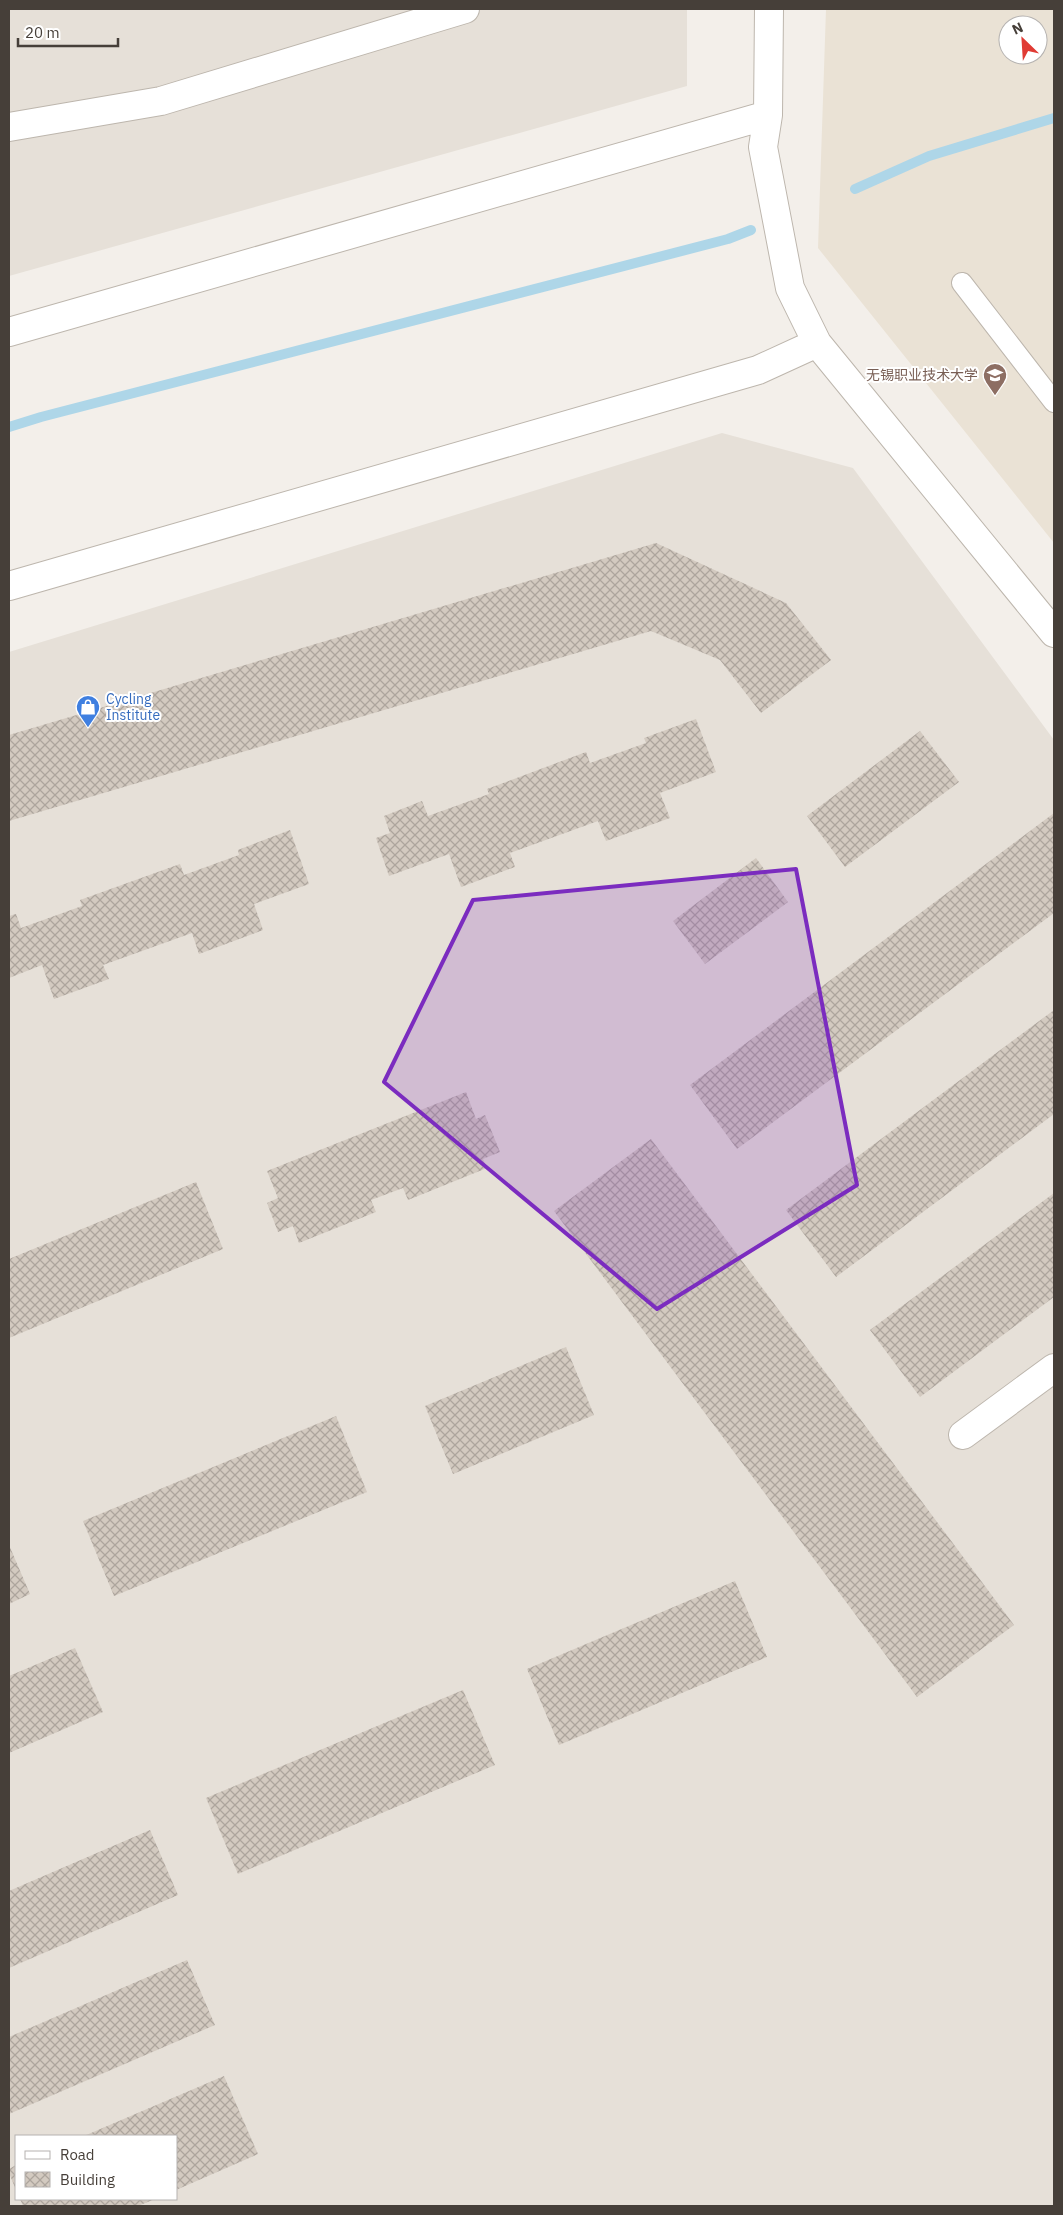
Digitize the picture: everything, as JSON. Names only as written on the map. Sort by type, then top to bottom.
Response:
[{"type":"street","points":[[9,127],[160,101],[418,15],[465,9]]},
{"type":"street","points":[[769,9],[768,115],[763,147],[790,288],[817,343],[1054,633]]},
{"type":"street","points":[[9,332],[768,115]]},
{"type":"street","points":[[9,586],[758,370],[817,343]]},
{"type":"street","points":[[963,1435],[1054,1368]]},
{"type":"lane","points":[[962,283],[1054,402]]},
{"type":"highlighted area","points":[[796,869],[857,1185],[657,1309],[384,1082],[473,900]]},
{"type":"shaded area","points":[[9,9],[687,9],[687,86],[9,276]]},
{"type":"shaded area","name":"无锡职业技术大学","points":[[826,9],[1054,9],[1054,543],[818,248]]},
{"type":"shaded area","points":[[722,433],[853,468],[1054,740],[1054,2206],[9,2206],[9,652]]},
{"type":"building","points":[[656,543],[786,603],[831,660],[761,713],[720,660],[651,631],[9,821],[9,735]]},
{"type":"building","points":[[696,719],[716,772],[660,793],[670,818],[606,841],[598,821],[510,853],[515,867],[461,887],[449,854],[389,876],[376,838],[390,833],[384,816],[422,801],[428,816],[489,794],[487,789],[586,752],[590,763],[646,743],[644,738]]},
{"type":"building","points":[[920,731],[959,782],[845,867],[807,816]]},
{"type":"building","points":[[1054,813],[1054,913],[737,1149],[690,1085]]},
{"type":"building","points":[[290,830],[309,884],[254,904],[263,930],[199,954],[192,933],[103,965],[109,979],[54,999],[42,965],[9,978],[9,916],[16,914],[21,928],[82,906],[80,900],[180,864],[184,875],[239,855],[238,850]]},
{"type":"building","points":[[756,858],[788,902],[705,964],[673,921]]},
{"type":"building","points":[[1054,1010],[1054,1114],[836,1277],[786,1210]]},
{"type":"building","points":[[466,1092],[476,1119],[485,1115],[500,1152],[483,1159],[487,1168],[408,1200],[403,1188],[371,1200],[376,1212],[299,1243],[293,1226],[278,1232],[267,1203],[278,1198],[267,1171]]},
{"type":"building","points":[[651,1139],[1014,1625],[917,1697],[554,1211]]},
{"type":"building","points":[[196,1182],[223,1249],[9,1338],[9,1259]]},
{"type":"building","points":[[1054,1193],[1054,1297],[920,1397],[870,1330]]},
{"type":"building","points":[[566,1347],[594,1415],[453,1474],[425,1406]]},
{"type":"building","points":[[336,1416],[367,1492],[114,1596],[83,1521]]},
{"type":"building","points":[[9,1545],[30,1594],[9,1604]]},
{"type":"building","points":[[735,1581],[767,1657],[559,1745],[527,1669]]},
{"type":"building","points":[[75,1648],[103,1712],[9,1753],[9,1676]]},
{"type":"building","points":[[463,1690],[495,1765],[238,1874],[206,1798]]},
{"type":"building","points":[[150,1830],[178,1895],[9,1968],[9,1891]]},
{"type":"building","points":[[187,1960],[215,2025],[9,2114],[9,2037]]},
{"type":"building","points":[[224,2076],[258,2154],[178,2189],[178,2135],[86,2135]]},
{"type":"building","points":[[15,2166],[15,2188],[9,2173],[9,2169]]},
{"type":"building","points":[[20,2200],[153,2200],[138,2206],[23,2206]]},
{"type":"waterway","points":[[855,189],[929,156],[1054,118]]},
{"type":"waterway","points":[[9,427],[41,417],[728,239],[751,230]]},
{"type":"place","name":"无锡职业技术大学","points":[[995,396]]},
{"type":"place","name":"Cycling Institute","points":[[88,728]]}]
